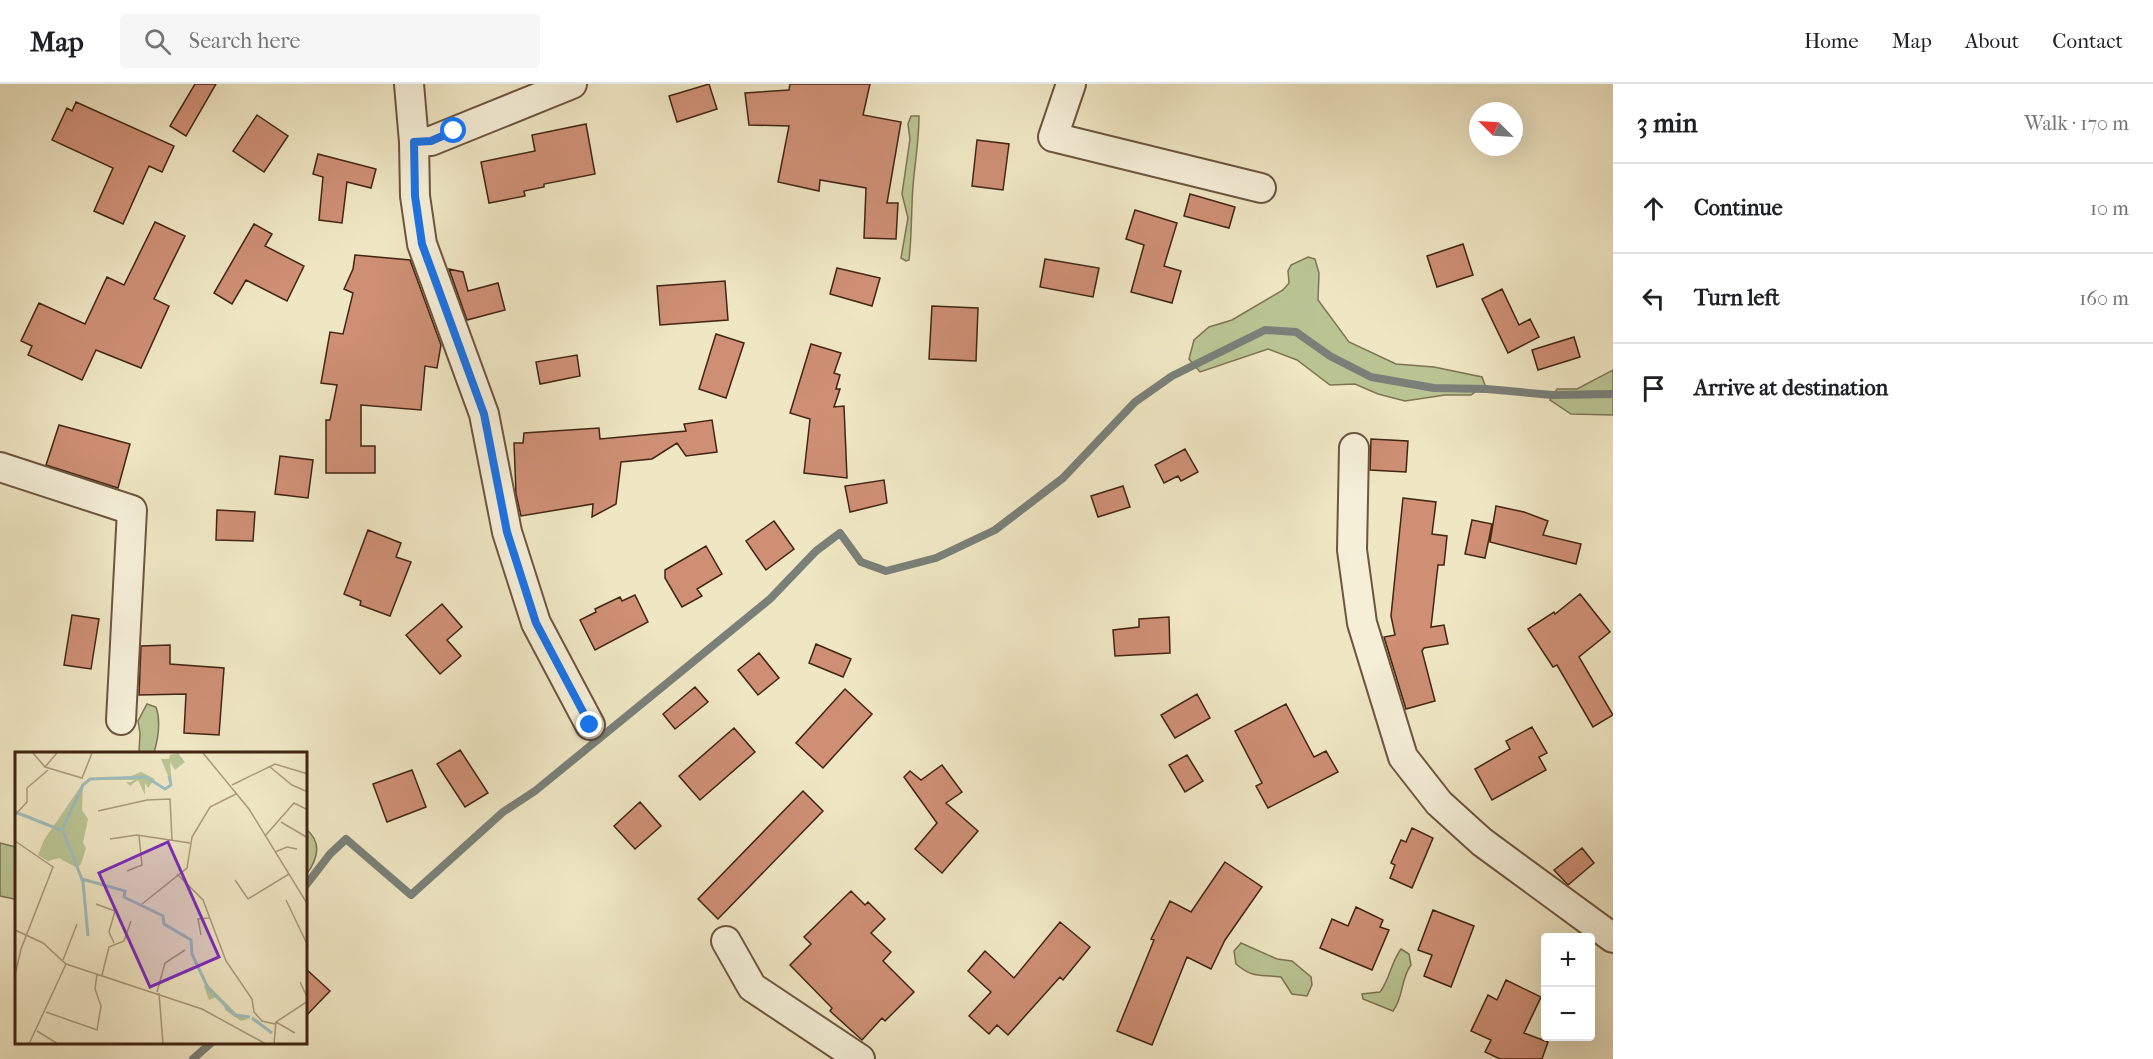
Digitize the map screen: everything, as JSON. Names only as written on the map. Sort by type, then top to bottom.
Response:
[{"type":"street","points":[[409,84],[414,142],[415,196],[422,244],[484,414],[507,532],[536,623],[590,725]]},
{"type":"street","points":[[414,142],[431,141],[572,84]]},
{"type":"street","points":[[1071,84],[1053,136],[1261,188]]},
{"type":"street","points":[[1354,448],[1352,550],[1362,622],[1403,757],[1439,803],[1482,842],[1613,938]]},
{"type":"street","points":[[0,467],[132,510],[121,720]]},
{"type":"street","points":[[726,941],[752,987],[860,1059]]},
{"type":"green space","points":[[911,116],[919,116],[919,125],[910,251],[909,260],[906,261],[901,258],[908,218],[902,194],[910,139],[908,124]]},
{"type":"green space","points":[[1308,257],[1315,259],[1319,273],[1318,300],[1349,342],[1396,364],[1434,367],[1482,377],[1485,385],[1471,395],[1445,395],[1405,401],[1378,394],[1355,384],[1330,385],[1297,360],[1268,349],[1200,372],[1189,359],[1194,340],[1209,327],[1232,320],[1283,290],[1289,283],[1288,271],[1291,265]]},
{"type":"green space","points":[[1613,370],[1613,415],[1571,414],[1550,400],[1557,389],[1577,389]]},
{"type":"green space","points":[[147,704],[156,707],[159,724],[154,752],[139,752],[138,721]]},
{"type":"green space","points":[[308,831],[316,845],[313,863],[308,872]]},
{"type":"green space","points":[[0,843],[15,847],[15,898],[0,896]]},
{"type":"green space","points":[[1241,943],[1277,959],[1292,961],[1311,977],[1312,985],[1307,996],[1292,994],[1281,977],[1252,974],[1242,969],[1236,964],[1234,951]]},
{"type":"green space","points":[[1401,949],[1409,954],[1411,965],[1393,1011],[1363,999],[1362,994],[1380,992]]},
{"type":"building","points":[[195,84],[216,84],[186,136],[170,126]]},
{"type":"building","points":[[709,84],[717,109],[677,122],[669,96]]},
{"type":"building","points":[[790,84],[870,84],[863,115],[901,122],[887,203],[898,203],[896,239],[864,238],[866,188],[820,180],[819,191],[778,182],[789,126],[749,125],[745,93],[789,90]]},
{"type":"building","points":[[76,102],[174,146],[162,172],[149,166],[123,224],[94,211],[113,168],[52,140],[67,108],[72,111]]},
{"type":"building","points":[[257,115],[288,136],[264,172],[233,151]]},
{"type":"building","points":[[586,124],[595,174],[544,184],[544,187],[524,191],[525,196],[489,203],[481,162],[535,151],[532,135]]},
{"type":"building","points":[[977,140],[1009,144],[1003,190],[972,186]]},
{"type":"building","points":[[318,154],[376,169],[371,188],[347,182],[342,223],[319,220],[323,177],[313,174]]},
{"type":"building","points":[[1190,194],[1235,207],[1229,228],[1184,216]]},
{"type":"building","points":[[1135,210],[1177,223],[1164,266],[1181,271],[1172,303],[1131,292],[1144,245],[1126,239]]},
{"type":"building","points":[[155,222],[185,236],[154,299],[169,306],[141,368],[96,350],[82,380],[28,355],[32,346],[21,341],[39,303],[85,324],[107,277],[124,285]]},
{"type":"building","points":[[254,224],[272,234],[265,246],[304,266],[287,301],[246,280],[232,304],[214,293]]},
{"type":"building","points":[[1463,244],[1473,275],[1437,287],[1427,256]]},
{"type":"building","points":[[355,255],[410,260],[441,345],[437,368],[425,366],[421,410],[361,405],[361,446],[375,446],[375,473],[326,473],[326,420],[330,420],[337,385],[321,383],[330,332],[343,334],[353,293],[344,289],[353,269]]},
{"type":"building","points":[[1045,259],[1099,268],[1093,297],[1040,287]]},
{"type":"building","points":[[837,268],[880,278],[872,306],[830,294]]},
{"type":"building","points":[[449,269],[463,272],[468,291],[498,283],[505,310],[467,320]]},
{"type":"building","points":[[725,281],[728,320],[660,325],[657,286]]},
{"type":"building","points":[[1502,289],[1519,325],[1530,319],[1539,337],[1508,353],[1482,299]]},
{"type":"building","points":[[932,306],[978,308],[976,361],[929,359]]},
{"type":"building","points":[[716,334],[744,343],[726,398],[699,389]]},
{"type":"building","points":[[1574,337],[1580,357],[1538,370],[1532,350]]},
{"type":"building","points":[[811,344],[841,353],[834,373],[840,375],[836,389],[840,389],[834,407],[844,406],[847,478],[804,473],[810,419],[790,413]]},
{"type":"building","points":[[577,355],[580,376],[540,384],[536,362]]},
{"type":"building","points":[[712,420],[717,452],[686,456],[677,443],[652,459],[621,462],[616,504],[592,517],[593,504],[521,516],[516,494],[514,443],[523,443],[524,433],[599,428],[600,439],[686,431],[684,424]]},
{"type":"building","points":[[59,425],[130,444],[118,488],[46,465]]},
{"type":"building","points":[[1371,439],[1408,441],[1406,472],[1370,470]]},
{"type":"building","points":[[1185,449],[1198,472],[1181,481],[1178,476],[1164,483],[1155,465]]},
{"type":"building","points":[[280,456],[313,460],[308,498],[275,494]]},
{"type":"building","points":[[884,480],[887,503],[850,512],[845,486]]},
{"type":"building","points":[[1123,486],[1130,507],[1098,517],[1091,496]]},
{"type":"building","points":[[1403,498],[1436,502],[1432,534],[1447,536],[1444,565],[1438,565],[1431,627],[1444,625],[1448,644],[1424,648],[1422,651],[1435,701],[1406,709],[1384,637],[1395,635],[1391,616]]},
{"type":"building","points":[[1496,506],[1524,512],[1548,521],[1543,535],[1581,544],[1576,564],[1490,542]]},
{"type":"building","points":[[217,510],[255,512],[253,541],[216,540]]},
{"type":"building","points":[[1472,520],[1492,524],[1485,558],[1465,554]]},
{"type":"building","points":[[774,521],[794,549],[766,570],[746,541]]},
{"type":"building","points":[[368,530],[401,543],[396,557],[411,562],[390,616],[360,605],[361,601],[344,594]]},
{"type":"building","points":[[706,546],[722,574],[697,589],[702,596],[682,607],[665,578],[665,570]]},
{"type":"building","points":[[1580,594],[1610,632],[1579,657],[1613,715],[1593,727],[1557,665],[1553,667],[1528,629],[1554,612],[1555,614]]},
{"type":"building","points":[[635,595],[648,622],[595,650],[580,620],[596,612],[595,609],[620,597],[622,601]]},
{"type":"building","points":[[442,604],[462,627],[447,640],[461,656],[440,674],[406,635]]},
{"type":"building","points":[[72,615],[99,619],[91,669],[64,665]]},
{"type":"building","points":[[1169,617],[1170,653],[1115,656],[1113,630],[1139,627],[1139,619]]},
{"type":"building","points":[[816,644],[851,659],[843,677],[809,663]]},
{"type":"building","points":[[170,645],[170,664],[224,668],[219,735],[184,733],[186,694],[139,695],[141,646]]},
{"type":"building","points":[[759,653],[779,678],[758,695],[738,670]]},
{"type":"building","points":[[695,687],[708,702],[675,729],[663,714]]},
{"type":"building","points":[[845,689],[872,714],[823,768],[796,743]]},
{"type":"building","points":[[1197,694],[1210,718],[1175,738],[1161,715]]},
{"type":"building","points":[[1286,704],[1314,757],[1326,751],[1338,772],[1268,808],[1256,786],[1262,783],[1235,731]]},
{"type":"building","points":[[1532,727],[1547,753],[1539,757],[1546,770],[1492,800],[1475,769],[1510,749],[1506,741]]},
{"type":"building","points":[[734,728],[755,752],[700,800],[679,776]]},
{"type":"building","points":[[460,750],[488,793],[465,807],[437,764]]},
{"type":"building","points":[[1187,755],[1203,781],[1185,792],[1169,765]]},
{"type":"building","points":[[942,765],[962,792],[946,803],[978,831],[942,873],[915,849],[937,823],[904,777],[910,771],[921,780]]},
{"type":"building","points":[[412,770],[426,807],[387,822],[373,784]]},
{"type":"building","points":[[803,791],[823,811],[718,919],[698,899]]},
{"type":"building","points":[[640,802],[661,826],[635,849],[614,826]]},
{"type":"building","points":[[1412,828],[1433,838],[1412,888],[1390,878],[1395,865],[1391,863],[1401,840],[1406,842]]},
{"type":"building","points":[[1582,848],[1594,863],[1568,885],[1554,870]]},
{"type":"building","points":[[1225,862],[1262,887],[1225,940],[1211,969],[1187,957],[1152,1045],[1117,1031],[1154,940],[1151,939],[1170,901],[1191,912]]},
{"type":"building","points":[[851,891],[865,905],[868,902],[885,919],[871,933],[891,952],[883,961],[914,992],[885,1021],[882,1018],[862,1040],[830,1011],[832,1008],[790,965],[811,944],[804,937]]},
{"type":"building","points":[[1356,907],[1383,920],[1380,927],[1389,930],[1372,970],[1320,948],[1332,919],[1348,926]]},
{"type":"building","points":[[1433,910],[1474,926],[1451,987],[1424,976],[1432,955],[1418,950]]},
{"type":"building","points":[[1060,922],[1090,947],[1063,980],[1060,977],[1008,1035],[997,1025],[989,1034],[969,1016],[991,992],[968,971],[985,951],[1014,978]]},
{"type":"building","points":[[308,971],[330,991],[308,1014]]},
{"type":"building","points":[[1506,980],[1541,997],[1524,1033],[1548,1042],[1542,1059],[1500,1059],[1485,1052],[1491,1040],[1471,1031],[1488,995],[1497,1000]]},
{"type":"waterway","points":[[308,882],[330,854],[346,839],[411,895],[503,812],[535,791],[770,599],[816,551],[840,533],[861,562],[886,571],[936,558],[995,530],[1063,478],[1135,402],[1172,376],[1265,330],[1296,332],[1330,356],[1371,377],[1434,388],[1487,389],[1552,395],[1613,394]]},
{"type":"waterway","points":[[193,1059],[210,1044]]},
{"type":"route","points":[[454,131],[431,141],[414,142],[415,196],[422,244],[484,414],[507,532],[536,623],[590,725]]}]
